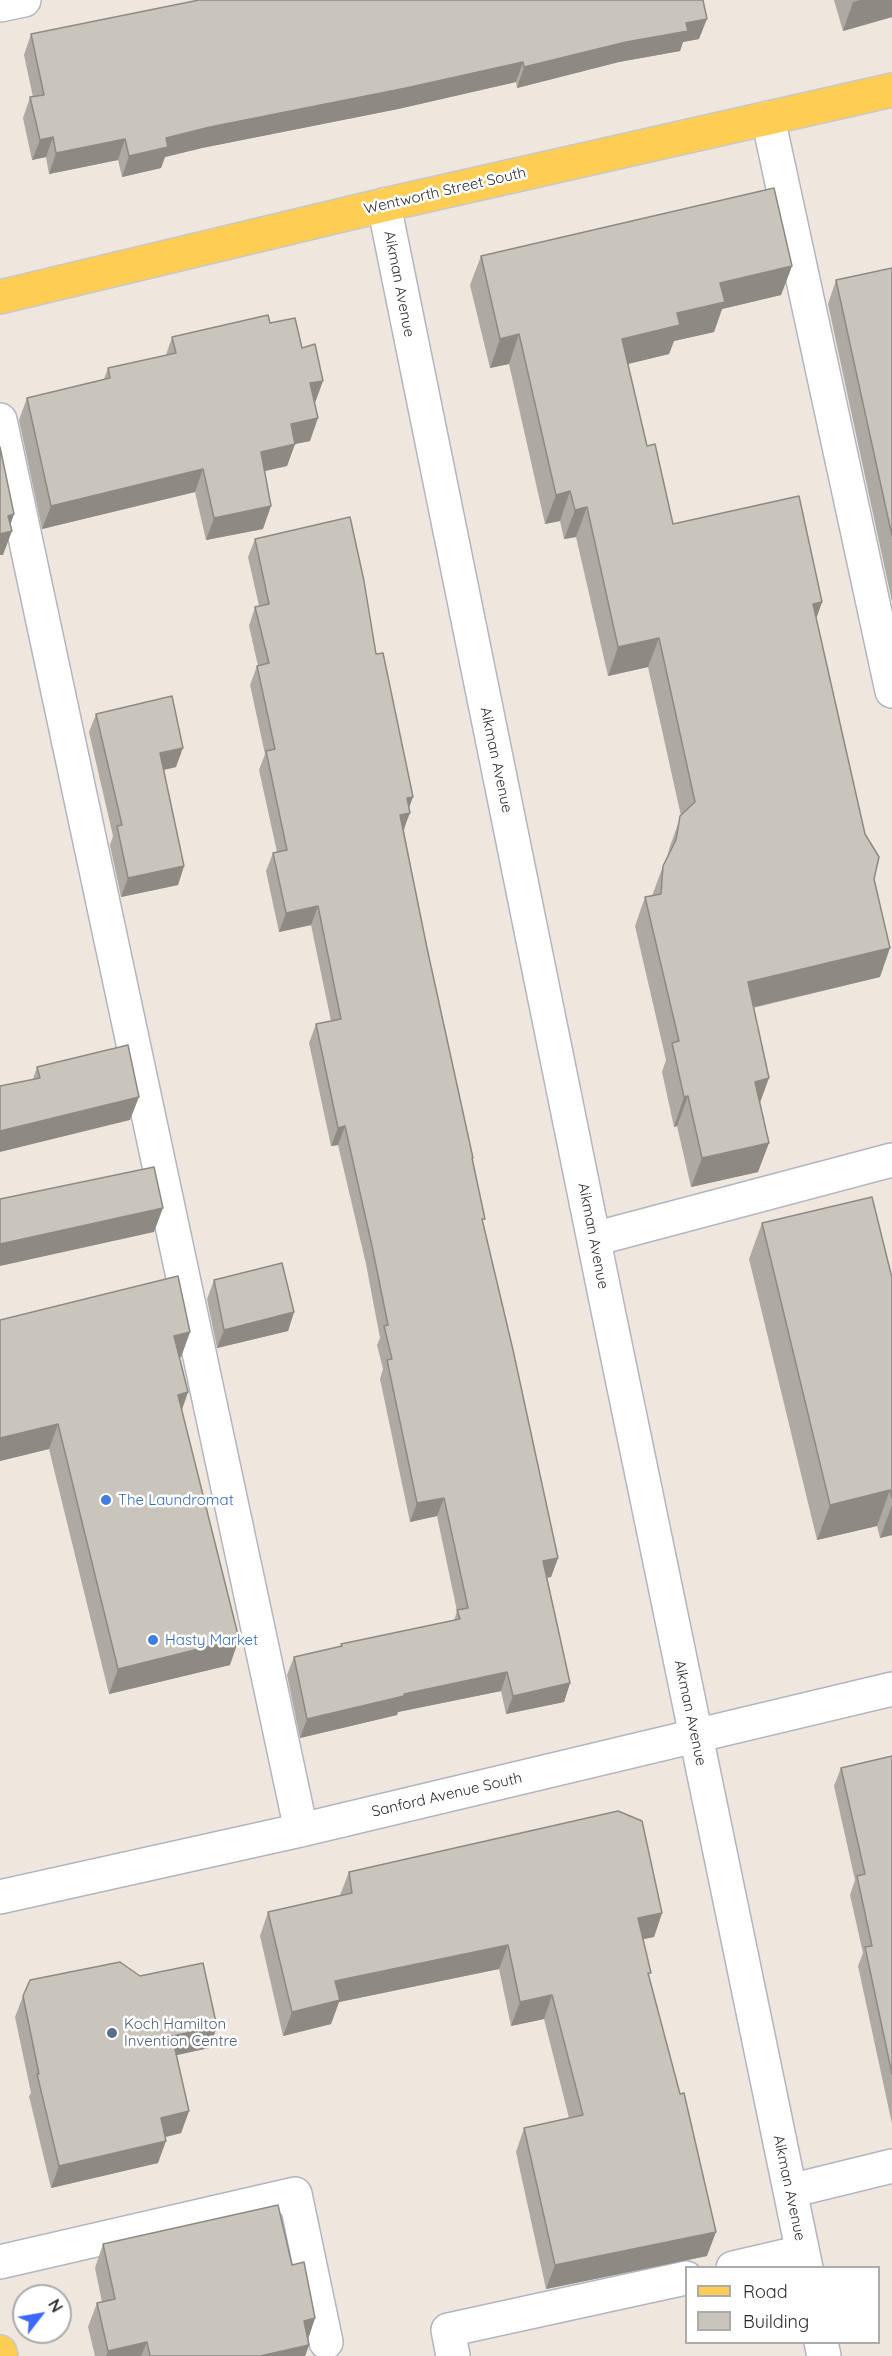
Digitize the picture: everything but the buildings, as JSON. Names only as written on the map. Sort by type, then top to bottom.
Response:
[{"type":"main road","name":"Wentworth Street South","points":[[0,297],[384,205],[892,90]]},
{"type":"street","points":[[0,5],[24,0]]},
{"type":"street","points":[[768,118],[892,691]]},
{"type":"street","name":"Aikman Avenue","points":[[384,205],[695,1736],[804,2260]]},
{"type":"street","points":[[0,420],[301,1830]]},
{"type":"street","points":[[594,1239],[892,1160]]},
{"type":"street","name":"Sanford Avenue South","points":[[0,1897],[301,1830],[892,1689]]},
{"type":"street","points":[[789,2191],[892,2166]]},
{"type":"street","points":[[0,2262],[295,2194],[326,2342]]},
{"type":"street","points":[[751,2266],[804,2260]]},
{"type":"street","points":[[453,2356],[448,2330],[685,2278]]},
{"type":"place","name":"The Laundromat","points":[[106,1500]]},
{"type":"place","name":"Hasty Market","points":[[153,1640]]},
{"type":"place","name":"Koch Hamilton Invention Centre","points":[[112,2033]]}]
